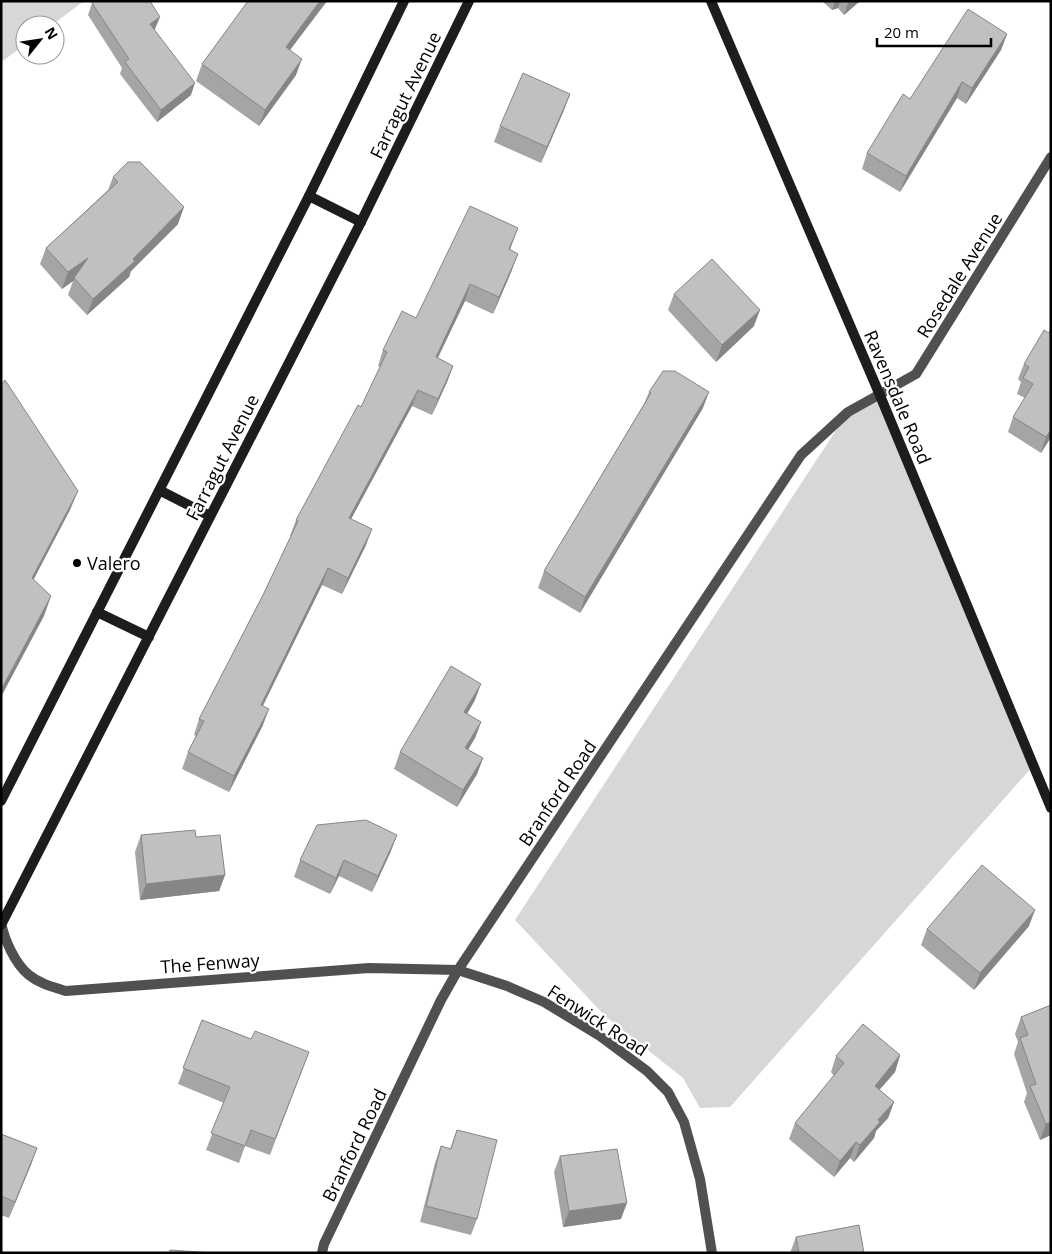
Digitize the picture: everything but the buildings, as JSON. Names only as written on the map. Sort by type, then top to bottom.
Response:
[{"type":"main road","points":[[1,801],[161,491],[309,196],[404,1]]},
{"type":"main road","name":"Farragut Avenue","points":[[1,924],[361,222],[469,1]]},
{"type":"main road","name":"Ravensdale Road","points":[[711,1],[879,393],[1051,808]]},
{"type":"main road","points":[[309,196],[361,222]]},
{"type":"main road","points":[[161,491],[210,516]]},
{"type":"main road","points":[[97,612],[149,637]]},
{"type":"street","name":"Rosedale Avenue","points":[[879,393],[916,374],[1051,157]]},
{"type":"street","name":"Branford Road","points":[[322,1253],[324,1244],[441,1000],[458,970],[801,456],[848,412],[879,393]]},
{"type":"street","name":"The Fenway","points":[[1,924],[12,953],[28,974],[46,985],[66,991],[369,968],[458,970]]},
{"type":"street","name":"Fenwick Road","points":[[458,970],[507,986],[544,1002],[600,1036],[647,1071],[668,1092],[684,1122],[698,1170],[712,1253]]},
{"type":"shaded area","points":[[1,1],[84,1],[65,15],[15,15],[15,52],[1,62]]},
{"type":"shaded area","points":[[879,393],[1033,766],[730,1107],[700,1108],[683,1078],[605,1016],[515,920],[848,412]]},
{"type":"place","name":"Valero","points":[[77,563]]}]
